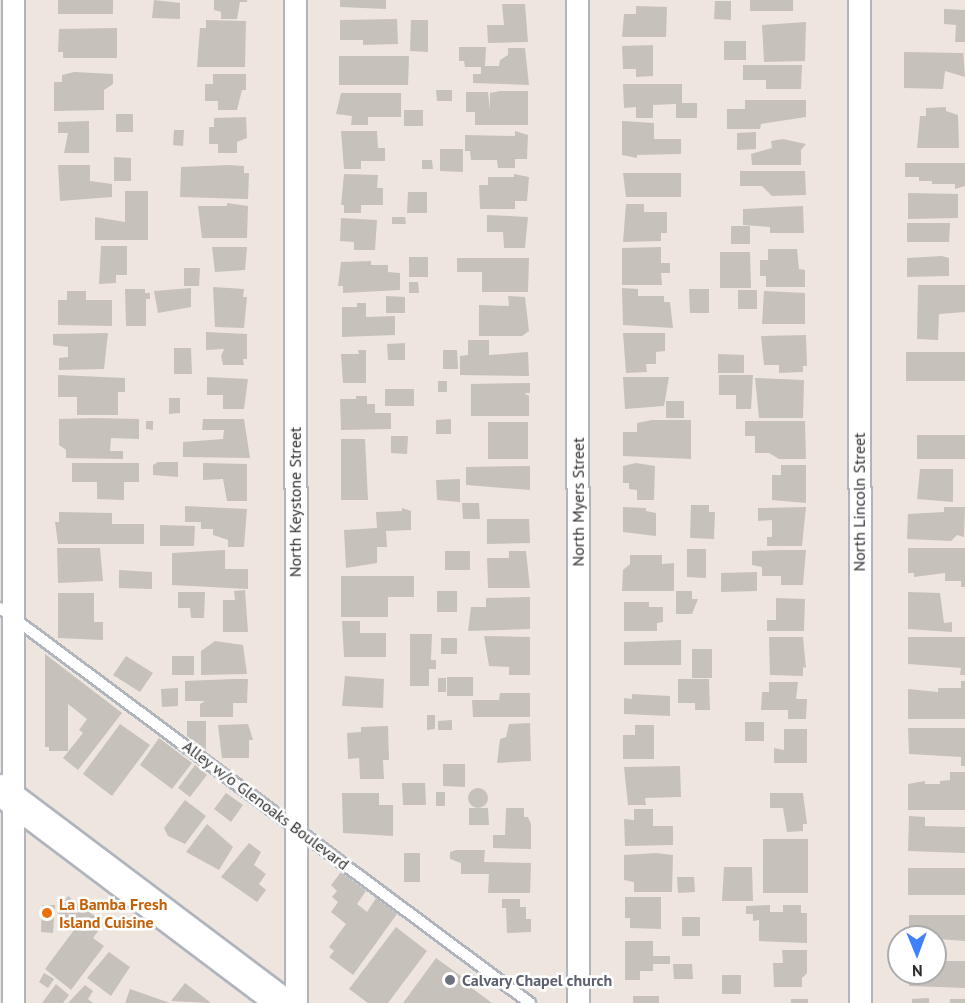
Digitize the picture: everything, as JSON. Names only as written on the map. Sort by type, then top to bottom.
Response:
[{"type":"main road","points":[[6,794],[283,1003]]},
{"type":"street","points":[[9,987],[6,612],[13,0]]},
{"type":"street","name":"North Keystone Street","points":[[295,0],[296,1003]]},
{"type":"street","name":"North Myers Street","points":[[577,0],[578,1003]]},
{"type":"street","name":"North Lincoln Street","points":[[859,0],[860,1003]]},
{"type":"lane","name":"Alley w/o Glenoaks Boulevard","points":[[6,612],[530,1003]]},
{"type":"building","points":[[58,0],[113,0],[113,14],[58,14]]},
{"type":"building","points":[[154,0],[180,3],[180,19],[152,18]]},
{"type":"building","points":[[214,0],[247,0],[247,2],[240,2],[237,19],[221,19],[221,12],[214,10]]},
{"type":"building","points":[[340,0],[386,0],[386,9],[340,7]]},
{"type":"building","points":[[750,0],[793,0],[793,11],[750,11]]},
{"type":"building","points":[[715,1],[731,1],[731,20],[714,19]]},
{"type":"building","points":[[502,4],[525,4],[528,42],[488,43],[487,25],[504,25]]},
{"type":"building","points":[[636,6],[667,7],[666,37],[622,37],[624,14],[636,14]]},
{"type":"building","points":[[944,9],[965,10],[965,42],[955,42],[956,25],[944,24]]},
{"type":"building","points":[[397,19],[398,44],[363,45],[363,40],[340,40],[340,20]]},
{"type":"building","points":[[206,20],[246,21],[245,67],[197,67],[200,28],[206,28]]},
{"type":"building","points":[[411,20],[428,20],[428,52],[410,51]]},
{"type":"building","points":[[806,22],[805,61],[764,62],[762,25]]},
{"type":"building","points":[[117,28],[117,58],[63,58],[63,52],[58,52],[59,29]]},
{"type":"building","points":[[724,41],[746,41],[746,60],[724,60]]},
{"type":"building","points":[[653,45],[653,76],[636,77],[636,69],[623,69],[622,46]]},
{"type":"building","points":[[459,47],[486,47],[485,66],[499,66],[500,60],[508,55],[508,48],[525,48],[529,85],[473,83],[473,74],[481,74],[481,67],[465,67],[464,61],[459,61]]},
{"type":"building","points":[[963,49],[965,77],[945,71],[943,89],[904,88],[904,52],[963,53]]},
{"type":"building","points":[[339,56],[409,56],[408,85],[339,85]]},
{"type":"building","points":[[743,65],[802,65],[801,89],[766,89],[766,80],[743,80]]},
{"type":"building","points":[[74,72],[113,74],[113,84],[104,90],[104,110],[54,111],[54,82],[62,82],[62,75]]},
{"type":"building","points":[[213,74],[246,74],[246,90],[242,90],[237,110],[218,110],[218,101],[205,101],[205,84],[213,84]]},
{"type":"building","points":[[623,84],[682,84],[682,103],[697,103],[697,118],[676,118],[676,104],[653,105],[653,118],[636,118],[636,107],[624,108]]},
{"type":"building","points":[[436,90],[452,90],[452,101],[437,101]]},
{"type":"building","points":[[528,91],[528,125],[475,125],[475,112],[466,112],[466,92],[488,92],[490,110],[490,93]]},
{"type":"building","points":[[341,93],[401,93],[401,117],[368,117],[368,125],[351,125],[352,116],[336,114]]},
{"type":"building","points":[[745,100],[806,100],[806,117],[761,124],[760,129],[727,129],[727,109],[745,109]]},
{"type":"building","points":[[946,107],[946,111],[958,115],[959,148],[917,148],[920,116],[926,116],[926,108]]},
{"type":"building","points":[[404,110],[423,110],[423,126],[404,126]]},
{"type":"building","points":[[116,114],[133,114],[133,132],[116,132]]},
{"type":"building","points":[[246,117],[247,138],[237,142],[237,153],[218,153],[218,144],[209,144],[209,127],[214,127],[214,118]]},
{"type":"building","points":[[89,121],[89,153],[64,153],[68,133],[58,133],[58,122]]},
{"type":"building","points":[[622,121],[654,123],[654,139],[681,139],[681,154],[637,155],[637,158],[622,155]]},
{"type":"building","points":[[174,130],[184,130],[183,146],[173,145]]},
{"type":"building","points":[[341,131],[377,131],[378,148],[385,148],[385,161],[361,161],[361,169],[344,169]]},
{"type":"building","points":[[515,131],[528,135],[527,159],[515,159],[515,168],[498,168],[497,160],[471,160],[470,151],[465,151],[465,135],[515,136]]},
{"type":"building","points":[[756,132],[756,149],[737,150],[737,133]]},
{"type":"building","points":[[783,139],[806,144],[801,150],[801,165],[752,165],[751,154],[772,148],[771,141]]},
{"type":"building","points":[[440,149],[463,149],[463,172],[440,171]]},
{"type":"building","points":[[114,157],[131,158],[131,181],[114,181]]},
{"type":"building","points":[[422,160],[432,160],[433,169],[422,169]]},
{"type":"building","points":[[905,163],[965,163],[965,186],[955,189],[955,184],[932,184],[932,181],[919,181],[919,177],[905,177]]},
{"type":"building","points":[[58,165],[90,165],[90,181],[112,184],[112,197],[60,201]]},
{"type":"building","points":[[244,166],[244,173],[249,173],[248,199],[180,197],[181,167]]},
{"type":"building","points":[[740,171],[805,171],[806,195],[772,196],[762,186],[740,186]]},
{"type":"building","points":[[623,173],[681,173],[681,197],[626,197]]},
{"type":"building","points":[[344,174],[378,175],[377,188],[383,188],[383,205],[361,205],[361,213],[344,213],[344,205],[341,205]]},
{"type":"building","points":[[514,174],[529,177],[527,201],[515,201],[515,209],[480,209],[479,185],[488,185],[488,177],[514,177]]},
{"type":"building","points":[[125,191],[148,191],[148,240],[95,240],[95,217],[125,222]]},
{"type":"building","points":[[408,192],[427,192],[427,213],[407,213]]},
{"type":"building","points":[[908,193],[958,194],[958,218],[908,219]]},
{"type":"building","points":[[227,203],[248,206],[247,238],[202,238],[198,206],[227,206]]},
{"type":"building","points":[[626,204],[644,204],[644,212],[667,212],[667,233],[661,233],[661,241],[623,242]]},
{"type":"building","points":[[803,206],[804,233],[770,233],[770,227],[743,225],[743,209]]},
{"type":"building","points":[[487,215],[528,217],[525,248],[504,248],[503,232],[487,232]]},
{"type":"building","points":[[392,217],[405,217],[406,224],[392,224]]},
{"type":"building","points":[[341,218],[377,220],[375,250],[354,250],[354,242],[340,241]]},
{"type":"building","points":[[907,223],[950,223],[949,242],[907,242]]},
{"type":"building","points":[[731,226],[750,226],[750,244],[731,244]]},
{"type":"building","points":[[101,246],[127,246],[127,275],[116,275],[116,283],[99,284]]},
{"type":"building","points":[[212,247],[247,247],[245,270],[215,272]]},
{"type":"building","points":[[661,247],[661,263],[670,263],[670,273],[661,273],[662,285],[622,285],[622,248]]},
{"type":"building","points":[[768,249],[797,249],[799,269],[805,270],[805,287],[766,287],[766,276],[760,276],[760,260],[768,260]]},
{"type":"building","points":[[720,252],[750,252],[751,288],[720,288]]},
{"type":"building","points":[[942,256],[949,258],[949,276],[907,277],[907,258]]},
{"type":"building","points":[[409,257],[428,257],[428,277],[409,277]]},
{"type":"building","points":[[457,258],[529,258],[528,292],[482,292],[482,272],[457,272]]},
{"type":"building","points":[[371,261],[371,265],[388,265],[388,272],[400,273],[400,290],[343,293],[343,286],[338,286],[341,262]]},
{"type":"building","points":[[184,268],[200,268],[199,286],[184,286]]},
{"type":"building","points":[[409,282],[418,282],[419,293],[409,293]]},
{"type":"building","points":[[918,285],[965,285],[965,312],[939,314],[938,340],[917,339]]},
{"type":"building","points":[[213,287],[244,289],[243,297],[247,297],[244,328],[215,327]]},
{"type":"building","points":[[191,288],[191,307],[158,313],[154,291]]},
{"type":"building","points":[[622,288],[638,289],[638,296],[664,296],[664,302],[670,302],[673,328],[623,325]]},
{"type":"building","points":[[125,289],[145,289],[145,293],[150,293],[150,299],[146,299],[146,326],[126,326]]},
{"type":"building","points":[[689,289],[709,289],[709,313],[690,313]]},
{"type":"building","points":[[738,290],[757,290],[757,309],[738,309]]},
{"type":"building","points":[[67,291],[86,291],[86,300],[112,300],[112,326],[58,325],[58,300],[67,300]]},
{"type":"building","points":[[764,291],[805,293],[805,324],[762,324]]},
{"type":"building","points":[[386,296],[405,297],[405,313],[386,313]]},
{"type":"building","points":[[508,296],[525,297],[529,331],[522,336],[479,336],[479,305],[509,306]]},
{"type":"building","points":[[357,303],[366,303],[366,317],[395,316],[395,335],[342,337],[342,307],[357,307]]},
{"type":"building","points":[[206,332],[247,334],[247,359],[243,359],[244,365],[223,365],[221,356],[224,349],[206,350]]},
{"type":"building","points":[[108,333],[104,369],[59,370],[59,358],[68,357],[68,347],[53,345],[53,334]]},
{"type":"building","points":[[623,333],[665,333],[665,351],[656,352],[656,364],[646,364],[647,372],[626,373]]},
{"type":"building","points":[[806,335],[807,366],[803,366],[803,372],[779,373],[779,365],[764,365],[761,336]]},
{"type":"building","points":[[468,340],[489,340],[489,355],[528,352],[529,376],[460,375],[460,356],[468,355]]},
{"type":"building","points":[[405,343],[405,360],[388,360],[387,344]]},
{"type":"building","points":[[174,348],[191,348],[192,374],[174,374]]},
{"type":"building","points":[[358,350],[366,350],[366,383],[343,383],[341,354],[359,354]]},
{"type":"building","points":[[443,350],[457,350],[458,369],[443,369]]},
{"type":"building","points":[[906,352],[965,352],[965,381],[906,381]]},
{"type":"building","points":[[718,354],[744,355],[744,373],[718,373]]},
{"type":"building","points":[[58,375],[125,378],[125,392],[118,392],[118,415],[77,415],[77,397],[58,397]]},
{"type":"building","points":[[719,375],[753,375],[751,409],[736,409],[736,395],[719,395]]},
{"type":"building","points":[[207,377],[248,379],[244,409],[223,409],[223,395],[207,395]]},
{"type":"building","points":[[623,377],[669,377],[664,406],[625,409]]},
{"type":"building","points":[[755,378],[804,380],[803,418],[759,418]]},
{"type":"building","points":[[438,381],[447,381],[447,392],[438,392]]},
{"type":"building","points":[[530,383],[530,393],[524,393],[529,396],[529,416],[471,416],[471,384]]},
{"type":"building","points":[[385,389],[414,389],[414,406],[385,406]]},
{"type":"building","points":[[356,396],[367,396],[367,404],[375,404],[375,413],[391,413],[391,429],[341,430],[340,399],[356,399]]},
{"type":"building","points":[[169,398],[180,398],[180,413],[169,414]]},
{"type":"building","points":[[666,401],[684,401],[684,418],[666,418]]},
{"type":"building","points":[[59,419],[139,419],[139,439],[111,438],[110,451],[123,451],[123,459],[66,458],[66,450],[59,445]]},
{"type":"building","points":[[203,419],[244,419],[250,458],[183,457],[183,442],[223,439],[224,430],[202,430]]},
{"type":"building","points":[[451,419],[451,434],[436,434],[436,420]]},
{"type":"building","points":[[652,420],[691,420],[691,459],[623,456],[623,432],[637,432],[637,423]]},
{"type":"building","points":[[146,421],[153,421],[153,430],[146,429]]},
{"type":"building","points":[[745,421],[805,421],[806,459],[779,459],[769,453],[755,453],[755,436],[745,436]]},
{"type":"building","points":[[488,422],[528,422],[528,459],[488,459]]},
{"type":"building","points":[[917,435],[965,435],[965,459],[917,459]]},
{"type":"building","points":[[391,436],[408,436],[407,454],[391,453]]},
{"type":"building","points":[[341,439],[365,439],[368,500],[341,500]]},
{"type":"building","points":[[158,462],[178,462],[178,477],[153,475],[153,465]]},
{"type":"building","points":[[72,463],[139,463],[139,482],[124,482],[124,500],[97,499],[97,482],[72,482]]},
{"type":"building","points":[[203,463],[247,464],[247,501],[227,501],[223,479],[203,480]]},
{"type":"building","points":[[636,463],[655,466],[654,500],[637,500],[637,490],[629,489],[629,483],[623,483],[623,466]]},
{"type":"building","points":[[781,465],[806,465],[806,503],[772,500],[772,475],[781,475]]},
{"type":"building","points":[[530,466],[530,490],[466,485],[466,467]]},
{"type":"building","points":[[920,469],[953,469],[953,502],[917,499]]},
{"type":"building","points":[[460,479],[460,502],[437,500],[436,480]]},
{"type":"building","points":[[462,503],[479,503],[480,519],[463,519]]},
{"type":"building","points":[[691,505],[709,505],[709,512],[715,512],[714,539],[690,538]]},
{"type":"building","points":[[185,506],[247,509],[244,547],[228,547],[228,540],[213,535],[213,529],[201,529],[201,522],[185,522]]},
{"type":"building","points":[[623,507],[646,508],[646,511],[656,513],[656,536],[623,532]]},
{"type":"building","points":[[806,507],[802,546],[767,546],[767,537],[772,537],[772,520],[758,521],[758,508]]},
{"type":"building","points":[[944,507],[965,507],[964,537],[957,535],[951,541],[907,539],[908,514],[944,512]]},
{"type":"building","points":[[402,508],[411,511],[411,530],[386,531],[387,547],[377,547],[377,563],[346,568],[344,530],[377,528],[376,512],[402,511]]},
{"type":"building","points":[[59,512],[112,513],[112,524],[144,524],[144,544],[58,544],[55,522],[59,522]]},
{"type":"building","points":[[487,519],[529,519],[530,543],[487,544]]},
{"type":"building","points":[[160,525],[195,526],[194,546],[160,546]]},
{"type":"building","points":[[57,548],[100,548],[103,581],[58,583]]},
{"type":"building","points":[[908,548],[965,548],[965,587],[961,587],[961,581],[945,581],[945,573],[914,577],[914,573],[908,573]]},
{"type":"building","points":[[687,549],[706,549],[706,578],[687,577]]},
{"type":"building","points":[[225,550],[225,569],[248,569],[248,589],[172,585],[172,553]]},
{"type":"building","points":[[806,550],[803,585],[781,585],[781,576],[762,576],[762,567],[752,565],[752,551]]},
{"type":"building","points":[[445,551],[470,551],[470,570],[445,570]]},
{"type":"building","points":[[509,551],[526,551],[530,588],[488,588],[487,558],[509,558]]},
{"type":"building","points":[[630,555],[662,555],[662,564],[674,563],[674,591],[622,591],[623,570],[630,564]]},
{"type":"building","points":[[119,570],[152,572],[152,589],[119,588]]},
{"type":"building","points":[[757,572],[757,591],[721,592],[721,573]]},
{"type":"building","points":[[341,576],[414,576],[414,597],[388,597],[388,617],[341,617]]},
{"type":"building","points":[[245,590],[248,632],[223,632],[223,600],[235,600],[234,591]]},
{"type":"building","points":[[437,591],[457,591],[457,612],[437,612]]},
{"type":"building","points":[[676,591],[692,591],[692,599],[698,599],[692,614],[676,614]]},
{"type":"building","points":[[178,592],[205,592],[204,618],[191,618],[190,608],[178,608]]},
{"type":"building","points":[[908,592],[940,593],[944,623],[952,622],[952,632],[908,629]]},
{"type":"building","points":[[58,593],[94,593],[94,622],[103,622],[103,640],[58,638]]},
{"type":"building","points":[[530,597],[530,629],[468,631],[471,607],[486,607],[486,598]]},
{"type":"building","points":[[776,598],[805,599],[804,631],[767,631],[767,620],[776,620]]},
{"type":"building","points":[[624,602],[649,602],[649,607],[663,607],[663,622],[657,623],[657,631],[624,631]]},
{"type":"building","points":[[342,621],[360,621],[360,633],[386,633],[386,657],[344,657]]},
{"type":"building","points":[[410,634],[432,634],[431,660],[436,660],[436,669],[429,669],[429,686],[410,686]]},
{"type":"building","points":[[484,636],[530,637],[530,675],[509,675],[509,667],[489,666]]},
{"type":"building","points":[[769,637],[803,637],[806,668],[803,667],[803,676],[770,675]]},
{"type":"building","points":[[908,637],[965,637],[965,675],[960,675],[961,668],[908,664]]},
{"type":"building","points":[[441,638],[457,638],[457,654],[441,654]]},
{"type":"building","points":[[681,640],[681,665],[624,665],[624,642]]},
{"type":"building","points":[[215,641],[243,645],[247,674],[201,675],[201,651]]},
{"type":"building","points":[[692,649],[712,649],[712,678],[692,678]]},
{"type":"building","points":[[45,654],[122,713],[78,770],[63,758],[83,733],[79,730],[87,719],[68,704],[68,751],[49,751],[49,747],[45,747]]},
{"type":"building","points":[[126,656],[153,673],[140,692],[113,675]]},
{"type":"building","points":[[172,656],[194,656],[194,675],[172,675]]},
{"type":"building","points":[[345,676],[384,679],[383,708],[342,706]]},
{"type":"building","points":[[447,677],[473,677],[473,696],[447,696]]},
{"type":"building","points":[[438,678],[446,678],[446,692],[438,692]]},
{"type":"building","points":[[248,679],[247,703],[233,703],[233,717],[200,717],[200,704],[205,701],[185,701],[185,681]]},
{"type":"building","points":[[678,679],[709,679],[710,710],[695,710],[695,703],[678,703]]},
{"type":"building","points":[[961,681],[965,681],[965,719],[908,719],[908,689],[938,692],[938,688],[961,688]]},
{"type":"building","points":[[769,682],[798,682],[796,699],[807,699],[806,719],[788,719],[788,710],[761,710],[762,692],[769,692]]},
{"type":"building","points":[[178,688],[178,706],[162,707],[161,689]]},
{"type":"building","points":[[500,693],[530,693],[530,717],[473,717],[472,700],[499,700]]},
{"type":"building","points":[[632,694],[670,696],[670,716],[624,714],[624,698],[632,699]]},
{"type":"building","points":[[427,715],[435,715],[435,729],[427,730]]},
{"type":"building","points":[[452,720],[452,730],[438,730],[438,721]]},
{"type":"building","points":[[187,721],[206,721],[206,750],[187,736]]},
{"type":"building","points":[[745,722],[764,722],[764,741],[745,741]]},
{"type":"building","points":[[530,723],[531,761],[497,763],[500,739],[506,737],[509,724]]},
{"type":"building","points":[[120,724],[150,745],[112,796],[83,774]]},
{"type":"building","points":[[248,724],[253,740],[249,740],[249,758],[222,758],[218,725]]},
{"type":"building","points":[[635,725],[654,725],[654,759],[623,759],[623,735],[635,735]]},
{"type":"building","points":[[388,726],[389,760],[383,760],[384,779],[360,779],[359,758],[348,759],[347,733],[361,732],[361,727]]},
{"type":"building","points":[[908,728],[965,728],[965,766],[961,766],[961,757],[909,754]]},
{"type":"building","points":[[784,729],[807,729],[807,763],[774,763],[774,748],[784,750]]},
{"type":"building","points":[[159,738],[192,763],[172,789],[140,765]]},
{"type":"building","points":[[443,764],[465,764],[465,787],[443,786]]},
{"type":"building","points":[[195,765],[207,775],[190,797],[178,788]]},
{"type":"building","points":[[680,766],[681,797],[645,798],[646,805],[628,805],[624,767]]},
{"type":"building","points":[[950,772],[965,772],[965,810],[908,810],[908,784],[925,781],[925,784],[940,784],[940,781],[950,780]]},
{"type":"building","points":[[402,783],[425,783],[426,805],[403,805]]},
{"type":"building","points":[[474,788],[482,788],[488,794],[488,802],[482,808],[474,808],[468,802],[468,794]]},
{"type":"building","points":[[436,792],[445,792],[445,806],[436,806]]},
{"type":"building","points":[[226,793],[243,805],[231,822],[214,809]]},
{"type":"building","points":[[342,793],[379,793],[379,805],[393,805],[393,836],[343,833]]},
{"type":"building","points":[[770,793],[803,793],[807,824],[803,824],[803,831],[787,832],[783,808],[770,808]]},
{"type":"building","points":[[185,800],[206,816],[185,844],[168,836],[164,828]]},
{"type":"building","points":[[469,808],[488,808],[489,825],[469,825]]},
{"type":"building","points":[[506,808],[524,808],[524,817],[528,817],[531,824],[531,849],[493,848],[493,835],[505,835]]},
{"type":"building","points":[[634,809],[653,809],[653,826],[673,826],[673,845],[625,846],[624,819],[634,820]]},
{"type":"building","points":[[909,816],[925,817],[925,826],[965,827],[965,853],[908,851]]},
{"type":"building","points":[[207,824],[233,847],[219,870],[186,852]]},
{"type":"building","points":[[763,839],[808,839],[808,893],[763,893]]},
{"type":"building","points":[[249,843],[261,852],[254,865],[266,874],[259,884],[266,890],[257,902],[221,877]]},
{"type":"building","points":[[485,850],[484,862],[531,863],[530,893],[488,893],[489,874],[461,874],[461,863],[450,859],[450,852]]},
{"type":"building","points":[[404,853],[420,853],[420,882],[404,882]]},
{"type":"building","points":[[656,853],[673,855],[672,892],[634,892],[634,882],[624,880],[624,855]]},
{"type":"building","points":[[724,867],[752,867],[753,901],[722,901]]},
{"type":"building","points":[[908,868],[965,868],[965,895],[908,895]]},
{"type":"building","points":[[341,872],[366,891],[357,904],[367,912],[376,898],[397,914],[353,975],[329,957],[334,951],[329,947],[346,924],[331,912],[338,902],[332,897],[337,891],[331,885]]},
{"type":"building","points":[[677,877],[694,877],[695,892],[678,893]]},
{"type":"building","points":[[68,896],[104,923],[93,938],[104,946],[71,990],[45,969],[77,926],[72,923],[70,926],[57,912]]},
{"type":"building","points":[[625,897],[661,897],[661,929],[630,928],[630,918],[625,918]]},
{"type":"building","points":[[502,899],[520,899],[520,907],[526,907],[526,919],[531,919],[531,932],[507,933],[506,908],[502,908]]},
{"type":"building","points":[[42,905],[55,905],[53,933],[41,932]]},
{"type":"building","points":[[770,905],[770,912],[783,912],[783,905],[801,905],[801,913],[807,913],[807,943],[759,941],[759,920],[753,921],[753,914],[746,914],[746,906]]},
{"type":"building","points":[[909,915],[965,915],[965,941],[947,940],[947,925],[909,925]]},
{"type":"building","points":[[682,917],[700,917],[700,936],[682,936]]},
{"type":"building","points":[[396,927],[427,951],[388,1003],[368,1003],[349,989]]},
{"type":"building","points":[[625,941],[653,941],[653,956],[670,956],[670,964],[653,964],[653,971],[640,971],[640,980],[625,980]]},
{"type":"building","points":[[782,950],[807,950],[807,973],[802,978],[802,987],[774,987],[773,963],[783,963]]},
{"type":"building","points":[[109,952],[130,967],[111,996],[87,978]]},
{"type":"building","name":"Calvary Chapel church","points":[[436,958],[465,979],[470,972],[480,979],[473,989],[492,1003],[403,1003]]},
{"type":"building","points":[[947,961],[965,961],[965,988],[909,986],[947,985]]},
{"type":"building","points":[[673,964],[692,964],[693,979],[674,979]]},
{"type":"building","points":[[44,973],[54,979],[48,988],[39,982]]},
{"type":"building","points":[[722,975],[741,975],[741,994],[722,994]]},
{"type":"building","points":[[185,983],[210,1002],[171,1001]]},
{"type":"building","points":[[56,984],[69,995],[63,1003],[42,1003]]},
{"type":"building","points":[[85,985],[93,991],[88,999],[93,1003],[68,1003]]},
{"type":"building","points":[[130,989],[170,1003],[125,1003]]},
{"type":"building","points":[[633,996],[659,996],[659,1003],[633,1003]]},
{"type":"building","points":[[929,998],[929,1003],[912,1003],[912,999]]},
{"type":"building","points":[[791,999],[808,999],[808,1003],[791,1003]]},
{"type":"building","points":[[950,999],[965,999],[965,1003],[950,1003]]},
{"type":"place","name":"La Bamba Fresh Island Cuisine","points":[[47,913]]},
{"type":"place","name":"Calvary Chapel church","points":[[450,980]]}]
